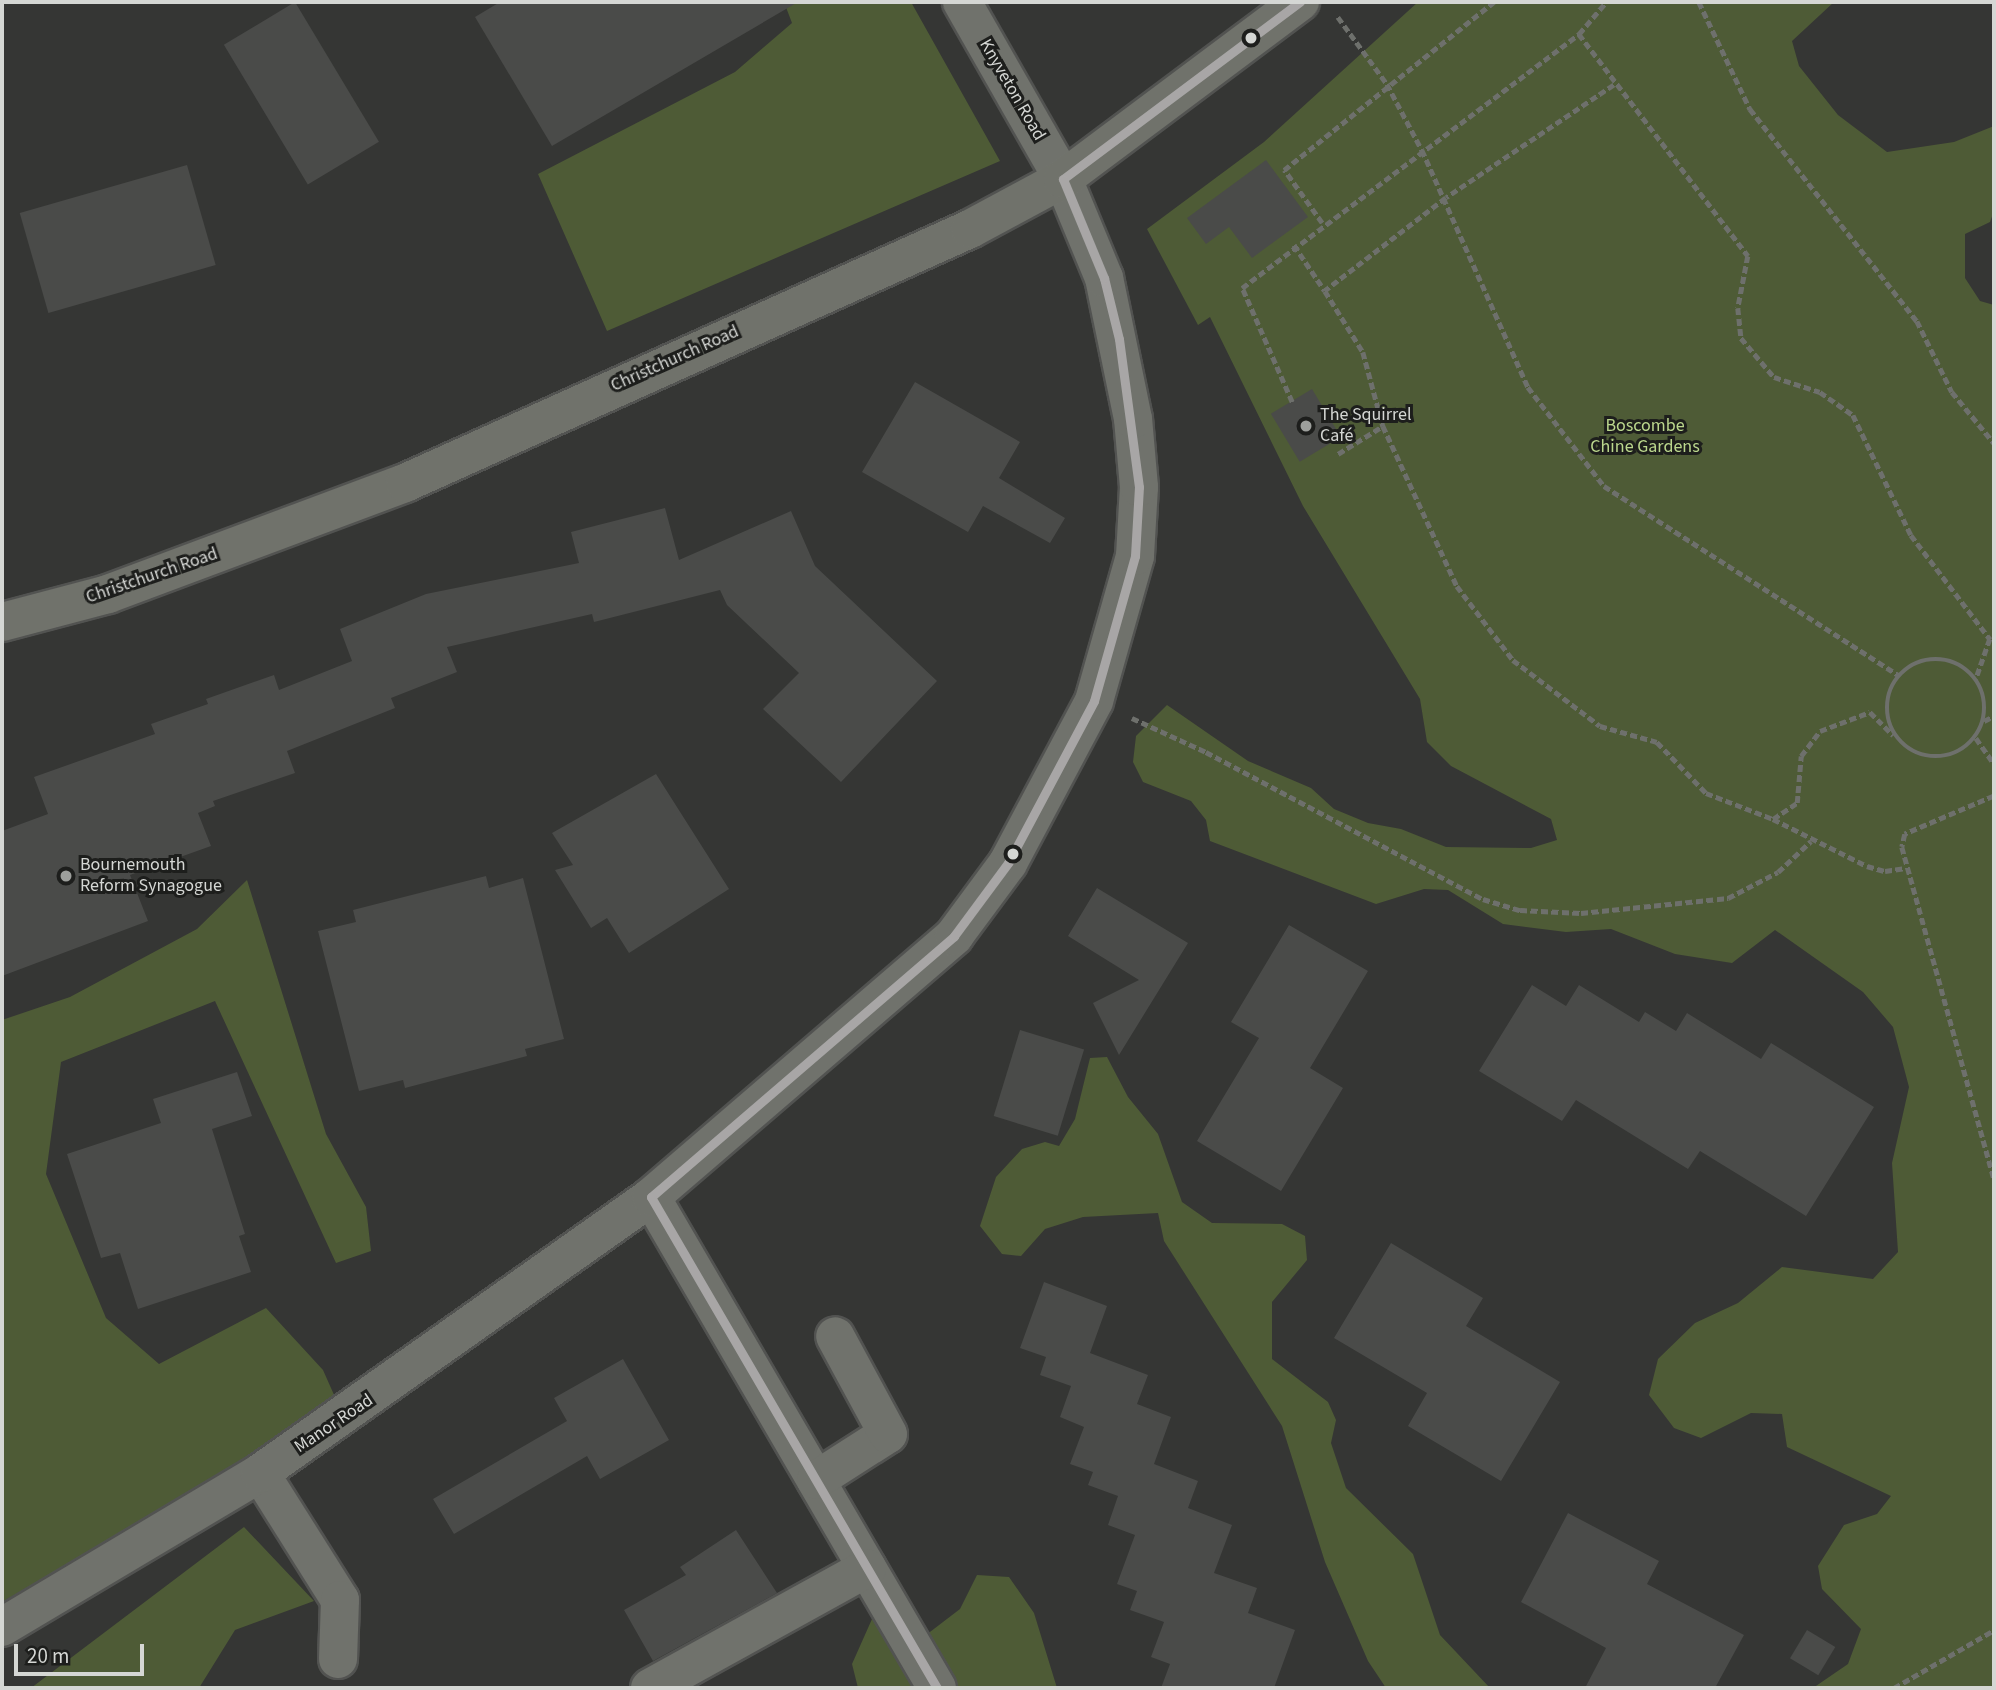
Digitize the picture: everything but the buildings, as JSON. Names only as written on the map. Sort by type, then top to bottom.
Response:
[{"type":"main road","name":"Christchurch Road","points":[[2,622],[108,594],[405,483],[970,229],[1063,178],[1317,7]]},
{"type":"street","name":"Knyveton Road","points":[[962,2],[1063,178]]},
{"type":"street","name":"Manor Road","points":[[2,1627],[260,1473],[651,1197],[954,936],[1008,863],[1094,701],[1135,555],[1139,487],[1119,339],[1104,278],[1063,178]]},
{"type":"street","points":[[651,1197],[937,1688]]},
{"type":"street","points":[[816,1480],[888,1434],[835,1336]]},
{"type":"street","points":[[260,1473],[340,1600],[338,1658]]},
{"type":"street","points":[[650,1688],[867,1568]]},
{"type":"path","points":[[1322,223],[1284,170],[1388,84],[1494,2]]},
{"type":"path","points":[[1292,402],[1242,288],[1322,223],[1579,34],[1606,2]]},
{"type":"path","points":[[1699,2],[1750,109],[1917,321],[1952,392],[1994,443]]},
{"type":"path","points":[[1317,7],[1388,84],[1446,198],[1528,387],[1604,486],[1898,675]]},
{"type":"path","points":[[1579,34],[1614,85],[1748,256],[1738,309],[1741,338],[1774,377],[1820,392],[1853,415],[1911,535],[1990,639],[1976,679]]},
{"type":"path","points":[[1325,291],[1446,198],[1614,85]]},
{"type":"path","points":[[1294,245],[1363,352],[1383,426],[1457,586],[1513,660],[1600,726],[1629,730],[1657,743],[1706,793],[1773,819],[1811,841],[1867,866],[1885,872],[1906,868]]},
{"type":"path","points":[[1338,454],[1383,426]]},
{"type":"path","points":[[1773,819],[1797,803],[1801,756],[1820,731],[1870,712],[1896,738],[1921,756],[1936,758],[1952,755],[1976,737],[1984,721],[1984,696],[1976,679],[1962,666],[1938,659],[1911,665],[1898,675],[1886,713],[1896,738]]},
{"type":"path","points":[[1094,701],[1206,751],[1483,899],[1520,910],[1581,913],[1728,898],[1756,888],[1811,841]]},
{"type":"path","points":[[1984,721],[1994,716]]},
{"type":"path","points":[[1976,737],[1994,764]]},
{"type":"path","points":[[1994,796],[1933,819],[1905,834],[1906,868],[1994,1179]]},
{"type":"path","points":[[1894,1688],[1994,1630]]},
{"type":"green space","points":[[784,2],[911,2],[1000,161],[607,331],[538,174],[735,72],[792,23]]},
{"type":"green space","name":"Boscombe Chine Gardens","points":[[1418,2],[1834,2],[1792,41],[1799,66],[1838,115],[1887,152],[1954,142],[1994,126],[1994,211],[1990,222],[1965,234],[1965,278],[1980,301],[1994,305],[1994,1688],[1813,1688],[1848,1664],[1861,1629],[1822,1589],[1818,1566],[1844,1525],[1877,1514],[1891,1496],[1787,1447],[1782,1414],[1751,1413],[1701,1438],[1674,1428],[1649,1395],[1658,1359],[1695,1323],[1738,1303],[1782,1267],[1873,1279],[1898,1252],[1892,1163],[1909,1087],[1893,1027],[1863,992],[1775,930],[1732,963],[1675,954],[1611,929],[1566,932],[1503,924],[1448,890],[1424,889],[1376,904],[1210,841],[1206,820],[1191,801],[1143,782],[1133,762],[1136,736],[1167,705],[1248,761],[1311,788],[1334,809],[1368,823],[1401,829],[1446,847],[1531,848],[1557,840],[1551,819],[1451,766],[1427,742],[1420,699],[1303,506],[1210,317],[1198,325],[1147,229],[1264,142]]},
{"type":"green space","points":[[247,880],[326,1134],[366,1207],[371,1251],[336,1263],[215,1001],[61,1062],[46,1174],[106,1318],[159,1364],[266,1308],[323,1370],[335,1397],[221,1476],[2,1602],[2,1020],[70,997],[197,929]]},
{"type":"green space","points":[[1107,1057],[1128,1097],[1158,1134],[1182,1202],[1212,1223],[1282,1224],[1305,1236],[1307,1260],[1272,1302],[1272,1359],[1328,1402],[1336,1420],[1331,1443],[1346,1488],[1413,1554],[1440,1635],[1490,1688],[1386,1688],[1368,1661],[1325,1562],[1282,1426],[1164,1241],[1158,1213],[1083,1217],[1045,1229],[1021,1256],[1002,1254],[980,1226],[996,1177],[1022,1149],[1045,1142],[1059,1146],[1075,1119],[1090,1058]]},
{"type":"green space","points":[[244,1527],[314,1601],[235,1630],[199,1688],[31,1688]]},
{"type":"green space","points":[[977,1575],[1009,1577],[1034,1613],[1057,1688],[858,1688],[852,1664],[872,1619],[908,1618],[926,1635],[960,1609]]},
{"type":"transit line","points":[[1063,179],[1300,2]]},
{"type":"transit line","points":[[651,1197],[954,936],[1008,863],[1094,701],[1135,556],[1139,487],[1119,339],[1104,278],[1063,179]]},
{"type":"transit line","points":[[651,1197],[937,1688]]},
{"type":"place","name":"The Squirrel Café","points":[[1306,426]]},
{"type":"place","name":"Bournemouth Reform Synagogue","points":[[66,876]]}]
